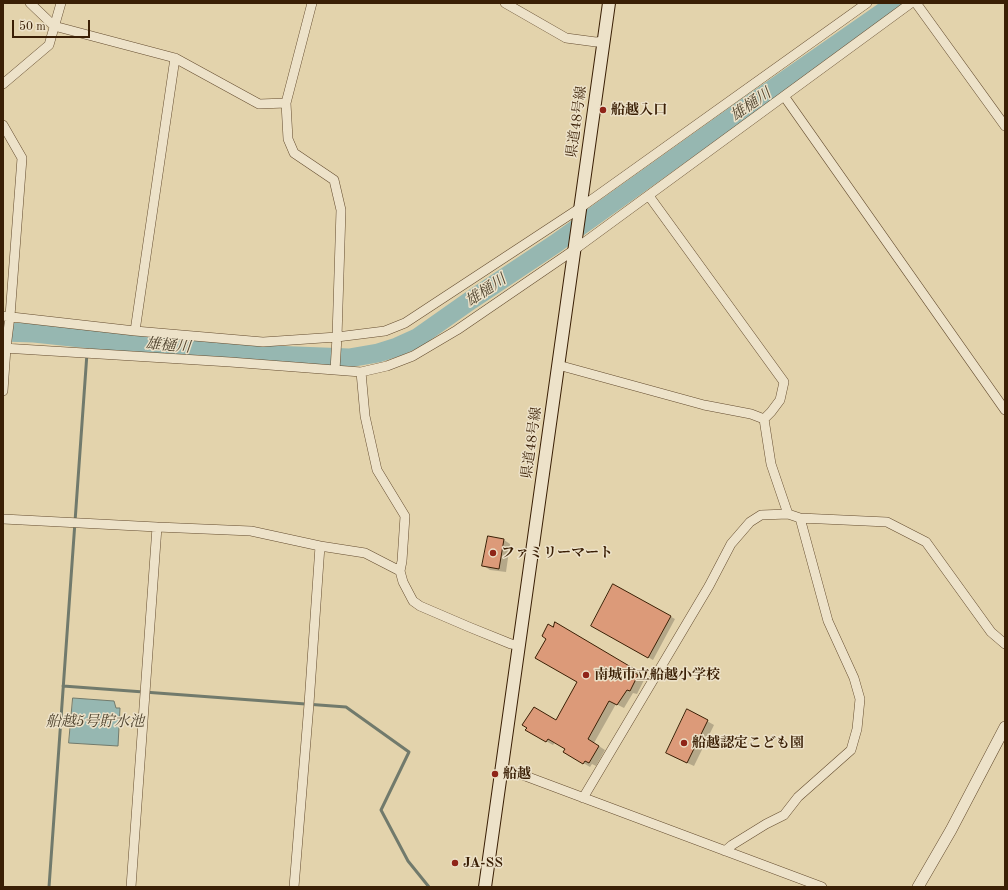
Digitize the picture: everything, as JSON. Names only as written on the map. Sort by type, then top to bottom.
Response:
[{"type":"main road","name":"県道48号線","points":[[485,887],[609,3]]},
{"type":"street","points":[[30,3],[54,26],[175,58],[259,104],[286,103]]},
{"type":"street","points":[[3,84],[49,45],[61,3]]},
{"type":"street","points":[[312,3],[286,103],[288,140],[294,153],[334,180],[341,210],[335,370]]},
{"type":"street","points":[[505,3],[566,38],[596,42],[604,41]]},
{"type":"street","points":[[7,316],[135,331],[263,342],[337,338],[385,331],[405,322],[580,212],[867,3]]},
{"type":"street","points":[[5,348],[361,372],[387,366],[412,356],[457,330],[575,246],[649,196],[911,3]]},
{"type":"street","points":[[916,3],[1005,126]]},
{"type":"street","points":[[135,331],[175,58]]},
{"type":"street","points":[[784,96],[1005,410]]},
{"type":"street","points":[[3,125],[22,158],[7,316],[3,391]]},
{"type":"street","points":[[649,196],[784,382],[780,400],[764,420]]},
{"type":"street","points":[[558,365],[704,404],[751,414],[764,420]]},
{"type":"street","points":[[361,372],[365,416],[377,470],[405,516],[400,570],[402,582],[413,601],[420,606],[511,644],[518,645]]},
{"type":"street","points":[[764,420],[771,464],[788,514]]},
{"type":"street","points":[[583,798],[709,586],[731,544],[750,522],[761,515],[788,514],[800,518],[887,522],[926,542],[991,632],[1005,644]]},
{"type":"street","points":[[725,851],[766,824],[784,815],[798,797],[851,750],[857,728],[860,699],[854,678],[828,621],[800,518]]},
{"type":"street","points":[[3,519],[251,531],[320,546],[365,553],[400,570]]},
{"type":"street","points":[[131,887],[157,527]]},
{"type":"street","points":[[294,887],[309,712],[320,546]]},
{"type":"street","points":[[918,887],[951,830],[1005,727]]},
{"type":"street","points":[[502,771],[520,774],[822,887]]},
{"type":"water","name":"船越5号貯水池","points":[[73,698],[114,701],[116,708],[120,708],[118,746],[69,743]]},
{"type":"building","name":"ファミリーマート","points":[[488,536],[504,539],[499,569],[482,566]]},
{"type":"building","points":[[613,584],[671,616],[648,658],[591,626]]},
{"type":"building","points":[[555,622],[636,670],[635,673],[638,675],[630,691],[627,690],[617,705],[609,701],[588,739],[599,746],[589,763],[585,761],[583,764],[563,752],[565,749],[548,739],[546,742],[525,730],[527,728],[522,725],[534,707],[556,720],[577,682],[535,658],[546,639],[542,636],[548,624],[553,627]]},
{"type":"building","points":[[687,709],[708,720],[687,763],[666,753]]},
{"type":"waterway","name":"雄樋川","points":[[3,332],[34,333],[147,345],[270,355],[349,358],[378,353],[397,347],[417,338],[555,244],[741,111],[896,3]]},
{"type":"waterway","points":[[49,887],[88,339]]},
{"type":"waterway","points":[[63,686],[346,707],[409,752],[381,810],[408,861],[429,887]]},
{"type":"place","name":"船越入口","points":[[603,110]]},
{"type":"place","name":"ファミリーマート","points":[[493,553]]},
{"type":"place","name":"南城市立船越小学校","points":[[586,675]]},
{"type":"place","name":"船越認定こども園","points":[[684,743]]},
{"type":"place","name":"船越","points":[[495,774]]},
{"type":"place","name":"JA-SS","points":[[455,863]]}]
